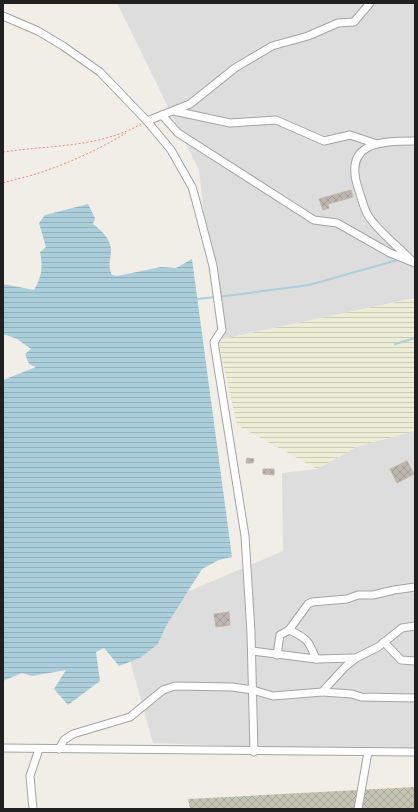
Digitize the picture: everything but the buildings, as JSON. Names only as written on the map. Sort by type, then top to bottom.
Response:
[{"type":"street","points":[[147,121],[190,104],[248,58],[272,46],[308,36],[336,23],[354,22],[370,3]]},
{"type":"street","points":[[3,16],[38,31],[83,59],[100,72],[147,121],[171,150],[192,187],[213,266],[222,330],[214,342],[245,536],[252,651],[254,752]]},
{"type":"street","points":[[174,111],[232,124],[276,120],[324,141],[350,135],[377,144]]},
{"type":"street","points":[[162,115],[178,133],[314,220],[337,223],[390,253],[414,263]]},
{"type":"street","points":[[414,263],[370,218],[354,178],[354,172],[359,154],[363,150],[377,144],[388,142],[415,142]]},
{"type":"street","points":[[277,655],[278,638],[280,635],[289,630],[308,604],[312,602],[347,599],[358,595],[373,595],[415,587]]},
{"type":"street","points":[[322,692],[345,666],[356,658],[384,642],[402,628],[415,626]]},
{"type":"street","points":[[289,630],[304,636],[316,659]]},
{"type":"street","points":[[384,642],[401,660],[415,661]]},
{"type":"street","points":[[252,651],[316,659],[356,658]]},
{"type":"street","points":[[59,749],[64,740],[73,734],[136,713],[163,690],[175,686],[232,687],[253,690],[272,696],[322,692],[352,694],[361,697],[415,698]]},
{"type":"street","points":[[3,748],[254,752],[415,752]]},
{"type":"street","points":[[33,809],[30,776],[39,749]]},
{"type":"street","points":[[358,809],[368,752]]},
{"type":"path","points":[[3,183],[38,173],[98,150],[147,121]]},
{"type":"path","points":[[3,152],[81,143],[117,136],[130,131]]},
{"type":"shaded area","points":[[117,3],[415,3],[415,298],[218,340],[199,170]]},
{"type":"shaded area","points":[[415,298],[415,431],[358,446],[317,469],[237,425],[218,340]]},
{"type":"shaded area","points":[[415,431],[415,753],[153,743],[119,621],[283,551],[282,473],[317,469],[358,446]]},
{"type":"shaded area","points":[[415,787],[415,809],[190,809],[188,799]]},
{"type":"water","points":[[88,204],[95,218],[93,224],[102,232],[111,246],[109,265],[112,275],[117,276],[161,267],[176,268],[192,259],[232,557],[219,560],[202,569],[166,626],[158,644],[140,658],[119,666],[104,648],[96,652],[100,681],[68,705],[54,689],[66,670],[32,676],[22,673],[3,681],[3,380],[36,367],[29,364],[25,354],[31,349],[17,339],[3,334],[3,284],[34,290],[39,280],[41,271],[40,252],[46,247],[39,223],[45,215]]},
{"type":"waterway","points":[[219,297],[309,285],[401,259]]},
{"type":"waterway","points":[[198,299],[215,297]]},
{"type":"waterway","points":[[395,344],[415,338]]}]
